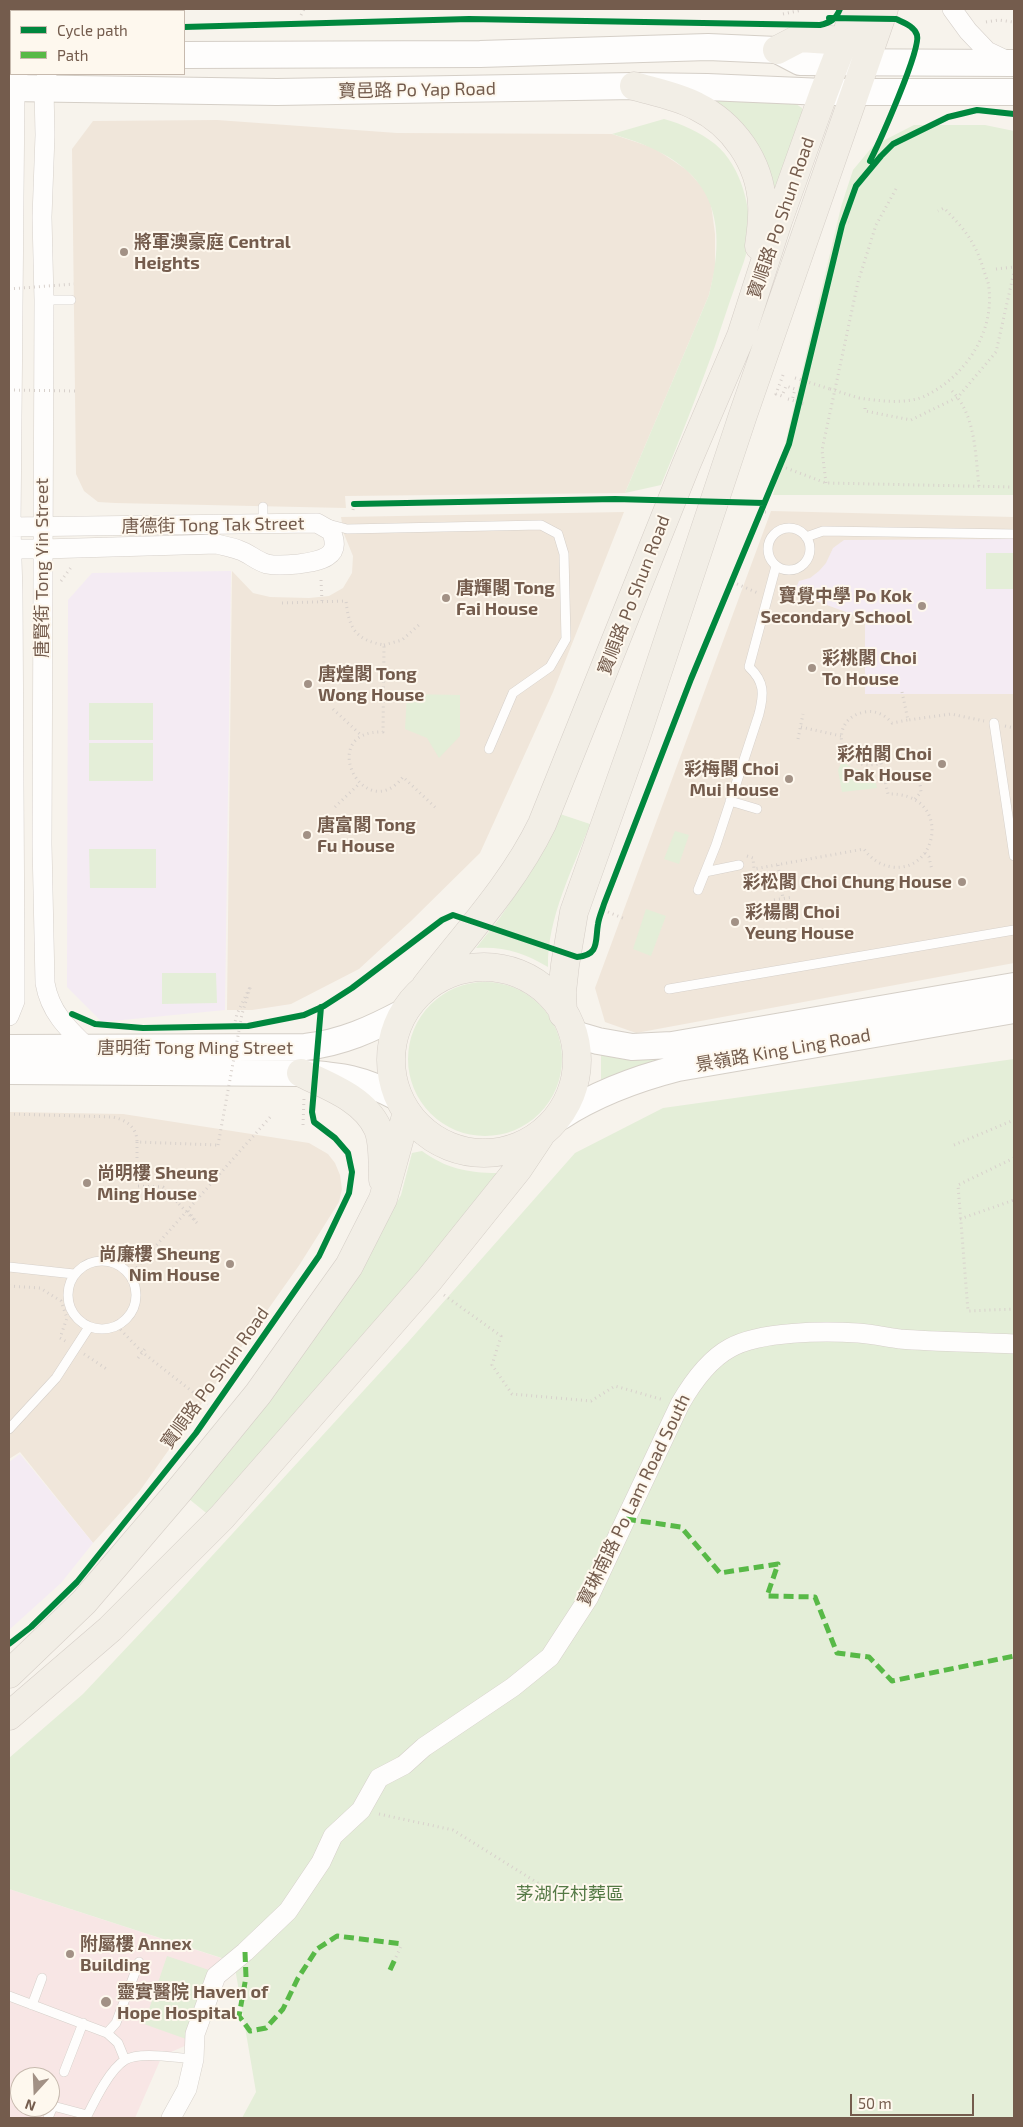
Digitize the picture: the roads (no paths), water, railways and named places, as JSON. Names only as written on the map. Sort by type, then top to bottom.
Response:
[{"type":"main road","name":"寶順路 Po Shun Road","points":[[403,1105],[392,1075],[391,1053],[395,1032],[404,1012],[425,988],[529,851],[600,682],[686,465],[741,336],[778,221],[856,9]]},
{"type":"main road","name":"寶順路 Po Shun Road","points":[[540,1136],[560,1116],[571,1094],[576,1077],[577,1060],[562,992],[564,965],[574,912],[635,740],[743,415],[884,9]]},
{"type":"main road","points":[[777,50],[800,38],[840,51],[865,62],[1014,63]]},
{"type":"main road","name":"寶邑路 Po Yap Road","points":[[185,55],[480,54],[708,48],[777,50]]},
{"type":"main road","name":"寶邑路 Po Yap Road","points":[[14,83],[46,82],[277,92],[634,86],[824,92],[1007,94]]},
{"type":"main road","points":[[634,86],[696,105],[714,116],[730,131],[744,149],[754,169],[762,202],[762,220],[758,259],[741,336]]},
{"type":"main road","points":[[425,988],[454,972],[471,968],[504,970],[535,983],[548,994],[569,1024]]},
{"type":"main road","name":"景嶺路 King Ling Road","points":[[569,1024],[598,1041],[632,1047],[672,1045],[1014,986]]},
{"type":"main road","name":"景嶺路 King Ling Road","points":[[560,1116],[586,1100],[622,1084],[641,1077],[678,1068],[1014,1010]]},
{"type":"main road","name":"唐明街 Tong Ming Street","points":[[9,1048],[305,1048],[343,1040],[377,1027],[404,1012]]},
{"type":"main road","name":"唐明街 Tong Ming Street","points":[[9,1071],[302,1086],[339,1076],[375,1085],[403,1105]]},
{"type":"main road","points":[[302,1086],[355,1101],[371,1118],[378,1129],[380,1138],[383,1199]]},
{"type":"main road","points":[[403,1105],[427,1132],[440,1141],[471,1152],[502,1152],[520,1147],[540,1136]]},
{"type":"main road","points":[[9,1674],[84,1602],[178,1492],[258,1394],[349,1266],[383,1199],[403,1105]]},
{"type":"main road","points":[[9,1716],[110,1629],[222,1517],[429,1280],[518,1169],[540,1136]]},
{"type":"street","points":[[952,9],[968,31],[987,51],[1014,63]]},
{"type":"street","name":"唐賢街 Tong Yin Street","points":[[46,82],[42,217],[44,300],[42,844],[45,983],[51,1004],[58,1017],[67,1029],[88,1048]]},
{"type":"street","name":"唐賢街 Tong Yin Street","points":[[9,1016],[15,993],[11,822],[10,549],[14,83]]},
{"type":"street","name":"唐德街 Tong Tak Street","points":[[10,527],[43,528],[263,515],[317,523],[330,531],[334,542],[328,557],[322,560],[285,565],[269,564],[252,558],[240,550],[216,544],[10,549]]},
{"type":"street","name":"寶琳南路 Po Lam Road South","points":[[171,2118],[187,2089],[194,2059],[195,2034],[216,1976],[245,1952],[288,1911],[321,1862],[334,1836],[361,1810],[379,1778],[404,1766],[424,1747],[513,1687],[550,1657],[589,1597],[680,1404],[691,1385],[703,1371],[730,1348],[771,1335],[858,1333],[899,1339],[1014,1344]]},
{"type":"lane","points":[[44,300],[71,300]]},
{"type":"lane","points":[[317,523],[347,529],[541,525],[558,534],[564,554],[566,638],[550,667],[513,693],[489,749]]},
{"type":"lane","points":[[786,528],[806,536],[810,549],[806,561],[801,566],[789,570],[776,566],[772,561],[768,547],[774,535],[786,528]]},
{"type":"lane","points":[[333,548],[347,529]]},
{"type":"lane","points":[[806,536],[823,531],[1014,534]]},
{"type":"lane","points":[[698,890],[716,845],[759,714],[763,696],[759,677],[749,667],[776,566]]},
{"type":"lane","points":[[994,723],[1014,856]]},
{"type":"lane","points":[[730,801],[757,808]]},
{"type":"lane","points":[[705,872],[739,865]]},
{"type":"lane","points":[[670,989],[1014,930]]},
{"type":"lane","points":[[102,1261],[113,1262],[122,1267],[130,1275],[136,1294],[135,1304],[125,1321],[108,1329],[89,1327],[80,1322],[68,1304],[67,1293],[69,1283],[74,1274],[87,1264],[102,1261]]},
{"type":"lane","points":[[9,1267],[74,1274]]},
{"type":"lane","points":[[9,1429],[56,1378],[89,1327]]},
{"type":"lane","points":[[108,2033],[116,2023],[139,1962]]},
{"type":"lane","points":[[32,2005],[42,1978]]},
{"type":"lane","points":[[9,1996],[108,2033],[118,2043],[125,2060]]},
{"type":"lane","points":[[64,2072],[83,2023]]},
{"type":"lane","points":[[48,2118],[53,2106],[87,2117],[104,2084],[125,2060],[140,2056],[194,2059]]},
{"type":"place","name":"將軍澳豪庭 Central Heights","points":[[124,252]]},
{"type":"place","name":"唐輝閣 Tong Fai House","points":[[446,598]]},
{"type":"place","name":"寶覺中學 Po Kok Secondary School","points":[[922,606]]},
{"type":"place","name":"彩桃閣 Choi To House","points":[[812,668]]},
{"type":"place","name":"唐煌閣 Tong Wong House","points":[[308,684]]},
{"type":"place","name":"彩柏閣 Choi Pak House","points":[[942,764]]},
{"type":"place","name":"彩梅閣 Choi Mui House","points":[[789,779]]},
{"type":"place","name":"唐富閣 Tong Fu House","points":[[307,835]]},
{"type":"place","name":"彩松閣 Choi Chung House","points":[[962,882]]},
{"type":"place","name":"彩楊閣 Choi Yeung House","points":[[735,922]]},
{"type":"place","name":"尚明樓 Sheung Ming House","points":[[87,1183]]},
{"type":"place","name":"尚廉樓 Sheung Nim House","points":[[230,1264]]},
{"type":"place","name":"附屬樓 Annex Building","points":[[70,1954]]},
{"type":"place","name":"靈實醫院 Haven of Hope Hospital","points":[[106,2002]]},
{"type":"park label","name":"茅湖仔村葬區","points":[[570,1894]]}]
